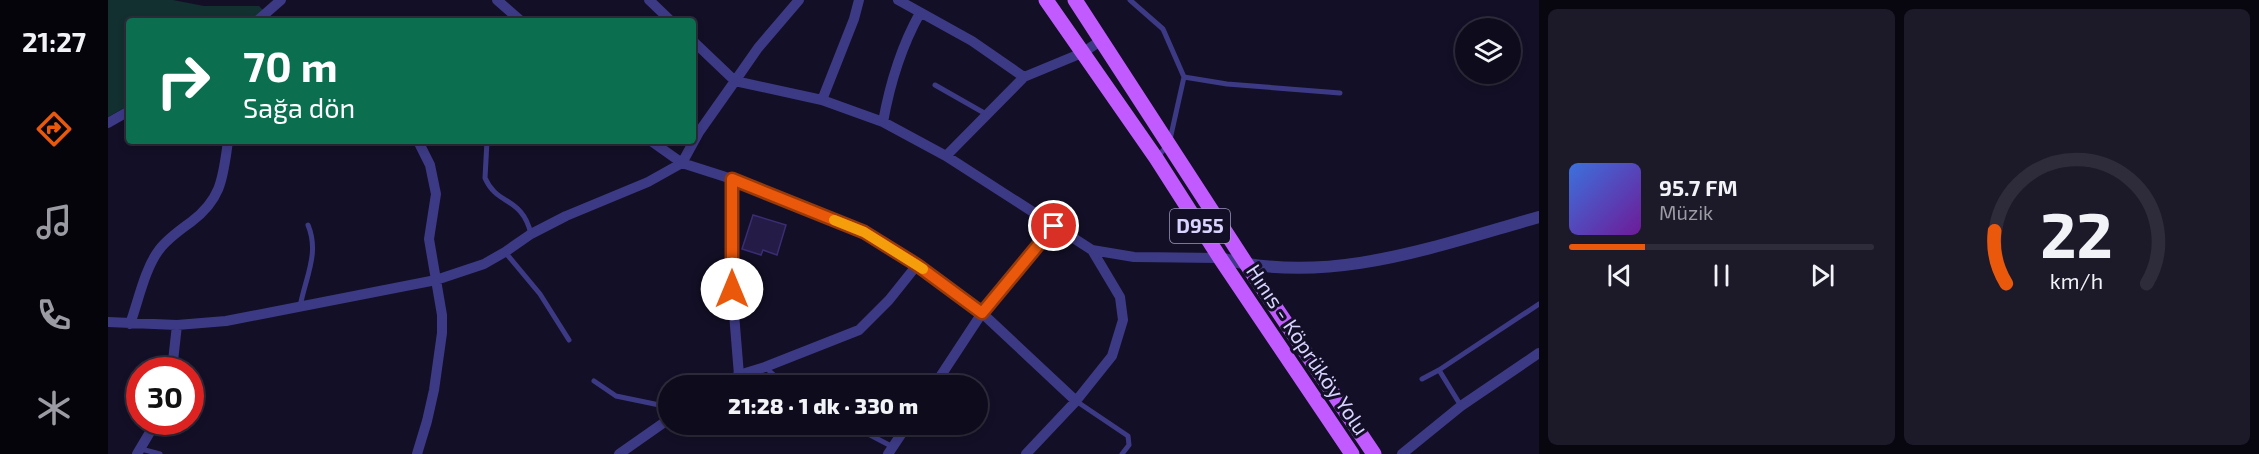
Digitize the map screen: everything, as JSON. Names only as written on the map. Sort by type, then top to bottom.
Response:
[{"type":"main road","name":"Hınıs - Köprüköy Yolu","points":[[1046,0],[1156,158],[1220,258],[1352,454]]},
{"type":"main road","name":"Hınıs - Köprüköy Yolu","points":[[1075,0],[1247,265],[1374,454]]},
{"type":"street","points":[[260,18],[281,0]]},
{"type":"street","points":[[497,0],[513,18]]},
{"type":"street","points":[[649,0],[669,18]]},
{"type":"street","points":[[696,137],[758,48],[799,0]]},
{"type":"street","points":[[822,100],[854,19],[859,0]]},
{"type":"street","points":[[898,0],[972,41],[1024,77]]},
{"type":"street","points":[[884,122],[900,55],[920,13]]},
{"type":"street","points":[[946,156],[1024,77],[1082,53],[1102,40]]},
{"type":"street","points":[[696,44],[735,81],[822,100],[884,122],[946,156],[1092,250],[1134,257],[1220,258],[1247,265],[1326,268],[1395,258],[1539,217]]},
{"type":"street","points":[[108,123],[126,113]]},
{"type":"street","points":[[130,324],[153,259],[159,249],[200,215],[218,192],[222,182],[228,144]]},
{"type":"street","points":[[417,454],[428,421],[442,333],[441,307],[429,239],[436,194],[429,165],[419,144]]},
{"type":"street","points":[[655,144],[682,163],[732,179],[864,232],[917,265],[982,313],[1076,401]]},
{"type":"street","points":[[108,322],[177,325],[226,321],[436,280],[484,264],[531,234],[566,216],[648,182],[682,163],[692,144]]},
{"type":"street","points":[[732,179],[732,289],[739,375],[859,330],[889,300],[917,265]]},
{"type":"street","points":[[941,375],[982,313],[1054,226]]},
{"type":"street","points":[[1026,454],[1076,401],[1112,356],[1123,320],[1120,297],[1092,250]]},
{"type":"street","points":[[173,357],[177,325]]},
{"type":"street","points":[[1402,454],[1461,406],[1539,353]]},
{"type":"street","points":[[620,454],[658,427]]},
{"type":"street","points":[[139,452],[149,435]]},
{"type":"street","points":[[890,450],[900,435]]},
{"type":"lane","points":[[1130,0],[1163,29],[1184,77],[1169,144],[1156,158]]},
{"type":"lane","points":[[1184,77],[1227,84],[1340,93]]},
{"type":"lane","points":[[935,85],[986,114]]},
{"type":"lane","points":[[487,144],[485,178],[487,183],[498,195],[519,209],[528,221],[531,234]]},
{"type":"lane","points":[[300,307],[314,255],[313,240],[308,225]]},
{"type":"lane","points":[[505,252],[540,294],[569,340]]},
{"type":"lane","points":[[1422,379],[1440,370],[1539,304]]},
{"type":"lane","points":[[765,367],[774,375]]},
{"type":"lane","points":[[1440,370],[1461,406]]},
{"type":"lane","points":[[594,381],[616,396],[658,405]]},
{"type":"lane","points":[[1076,401],[1128,436],[1129,445],[1122,454]]},
{"type":"lane","points":[[866,435],[890,450]]},
{"type":"lane","points":[[139,452],[160,454]]},
{"type":"green space","points":[[108,0],[173,0],[204,6],[259,6],[264,11],[256,18],[126,18],[126,107],[108,117]]},
{"type":"building","points":[[753,215],[786,225],[777,255],[763,250],[761,255],[742,249]]},
{"type":"slow traffic","points":[[834,220],[864,232],[923,269]]},
{"type":"route","points":[[732,289],[732,179],[864,232],[917,265],[982,313],[1054,226]]}]
